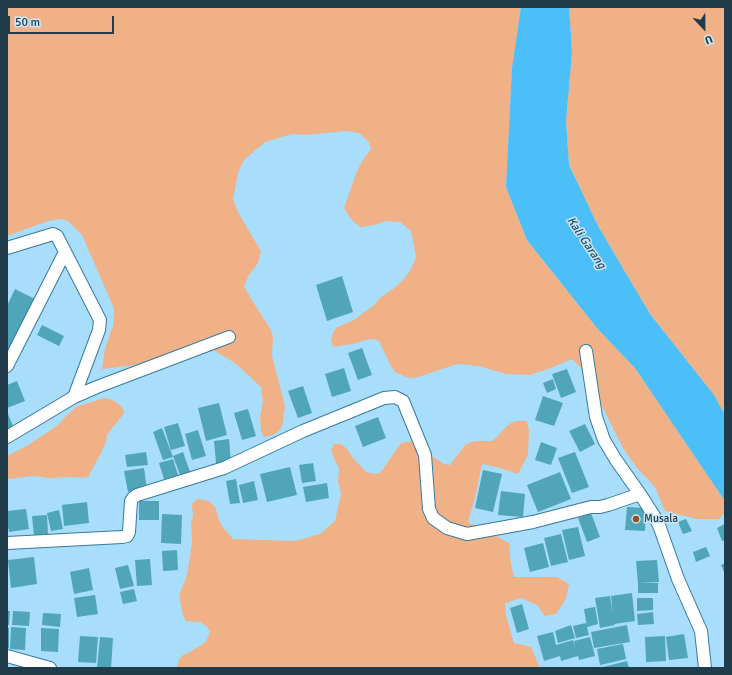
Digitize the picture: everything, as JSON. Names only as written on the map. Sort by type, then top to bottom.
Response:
[{"type":"street","points":[[7,248],[52,234],[57,236],[100,320],[99,330],[74,397]]},
{"type":"street","points":[[7,366],[65,252]]},
{"type":"street","points":[[7,437],[74,397],[229,337]]},
{"type":"street","points":[[586,351],[596,417],[604,440],[656,519],[660,528],[678,578],[701,631],[705,668]]},
{"type":"street","points":[[7,543],[127,536],[129,532],[131,500],[137,495],[224,468],[303,431],[384,398],[395,397],[402,401],[425,455],[429,509],[432,518],[447,528],[467,534],[473,533],[533,522],[591,507],[600,507],[640,494]]},
{"type":"street","points":[[7,656],[50,668]]},
{"type":"shaded area","points":[[7,7],[521,7],[512,68],[506,187],[527,240],[597,328],[635,368],[725,501],[725,512],[719,519],[697,519],[665,511],[655,487],[637,468],[623,448],[588,378],[572,359],[530,375],[506,374],[479,366],[457,364],[415,378],[406,377],[395,372],[379,341],[373,339],[333,347],[331,340],[336,328],[354,320],[373,306],[381,297],[393,289],[410,271],[416,257],[411,231],[400,222],[386,221],[360,227],[351,219],[344,208],[357,171],[371,149],[369,142],[359,133],[346,131],[307,135],[292,134],[265,142],[244,160],[238,173],[233,199],[238,212],[261,251],[258,263],[249,275],[244,286],[271,330],[273,337],[272,356],[285,406],[282,427],[277,433],[264,437],[261,431],[260,417],[263,402],[261,387],[235,363],[203,344],[136,365],[102,369],[105,348],[113,326],[114,312],[113,306],[82,235],[68,221],[62,219],[48,221],[7,236]]},
{"type":"shaded area","points":[[569,7],[725,7],[725,415],[714,395],[650,314],[598,226],[569,165],[566,121],[572,52]]},
{"type":"shaded area","points":[[104,398],[116,402],[122,407],[124,413],[107,435],[106,442],[88,477],[48,478],[34,476],[7,479],[7,456],[30,444],[58,425],[76,407]]},
{"type":"shaded area","points":[[517,421],[527,421],[529,430],[528,455],[518,474],[482,464],[476,494],[468,522],[509,543],[514,577],[557,577],[569,584],[566,599],[556,614],[545,616],[537,605],[522,598],[505,603],[506,616],[514,643],[531,647],[540,668],[178,668],[177,666],[179,660],[183,655],[206,642],[210,631],[200,622],[186,621],[183,615],[179,595],[186,578],[189,564],[192,542],[192,504],[197,499],[210,502],[215,507],[222,526],[233,539],[295,541],[320,534],[335,521],[341,494],[338,481],[339,468],[331,450],[334,444],[341,444],[366,472],[373,474],[380,473],[401,443],[423,439],[433,457],[444,464],[450,465],[465,445],[471,442],[492,441],[511,423]]},
{"type":"water","name":"Kali Garang","points":[[521,7],[569,7],[572,52],[566,121],[569,165],[598,226],[650,314],[714,395],[725,415],[725,501],[635,368],[597,328],[527,240],[506,187],[512,68]]},
{"type":"building","points":[[342,276],[353,312],[327,321],[316,285]]},
{"type":"building","points":[[15,289],[37,300],[12,350],[7,347],[7,306]]},
{"type":"building","points":[[42,325],[64,336],[59,346],[37,335]]},
{"type":"building","points":[[362,348],[372,375],[358,380],[348,353]]},
{"type":"building","points":[[344,368],[351,391],[332,397],[325,374]]},
{"type":"building","points":[[567,369],[576,392],[561,398],[552,374]]},
{"type":"building","points":[[553,379],[556,389],[547,393],[543,383]]},
{"type":"building","points":[[17,381],[25,401],[7,408],[7,385]]},
{"type":"building","points":[[303,386],[312,413],[298,418],[288,391]]},
{"type":"building","points":[[543,396],[563,403],[554,426],[535,420]]},
{"type":"building","points":[[219,403],[227,435],[206,441],[198,408]]},
{"type":"building","points":[[248,409],[256,436],[242,440],[234,413]]},
{"type":"building","points":[[7,412],[14,428],[7,431]]},
{"type":"building","points":[[378,417],[386,438],[363,447],[355,426]]},
{"type":"building","points":[[178,423],[185,446],[171,450],[164,427]]},
{"type":"building","points":[[585,424],[595,444],[580,452],[569,431]]},
{"type":"building","points":[[162,428],[173,457],[163,460],[153,432]]},
{"type":"building","points":[[198,430],[206,456],[192,460],[185,434]]},
{"type":"building","points":[[229,439],[231,462],[216,463],[214,441]]},
{"type":"building","points":[[541,442],[557,448],[551,465],[535,460]]},
{"type":"building","points":[[146,452],[148,465],[127,467],[125,455]]},
{"type":"building","points":[[183,452],[190,472],[180,475],[173,456]]},
{"type":"building","points":[[575,452],[589,487],[572,493],[558,458]]},
{"type":"building","points":[[173,459],[179,478],[165,482],[159,463]]},
{"type":"building","points":[[313,463],[316,481],[302,483],[299,465]]},
{"type":"building","points":[[290,467],[297,495],[267,502],[260,474]]},
{"type":"building","points":[[144,468],[147,489],[128,492],[124,471]]},
{"type":"building","points":[[483,470],[502,474],[493,512],[475,508]]},
{"type":"building","points":[[560,472],[571,499],[538,512],[527,485]]},
{"type":"building","points":[[236,479],[240,503],[230,504],[226,481]]},
{"type":"building","points":[[254,481],[258,500],[243,503],[239,485]]},
{"type":"building","points":[[327,483],[329,498],[306,502],[303,487]]},
{"type":"building","points":[[501,491],[525,494],[523,517],[498,515]]},
{"type":"building","points":[[139,501],[159,501],[159,520],[139,520]]},
{"type":"building","points":[[87,502],[89,523],[64,526],[62,505]]},
{"type":"building","name":"Musala","points":[[627,507],[646,508],[645,531],[625,530]]},
{"type":"building","points":[[26,509],[29,529],[9,532],[7,511]]},
{"type":"building","points":[[59,510],[63,529],[51,531],[47,513]]},
{"type":"building","points":[[591,513],[600,537],[587,542],[578,518]]},
{"type":"building","points":[[162,514],[182,515],[181,544],[161,543]]},
{"type":"building","points":[[47,515],[48,535],[34,536],[32,516]]},
{"type":"building","points":[[686,519],[692,531],[683,534],[678,522]]},
{"type":"building","points":[[725,524],[725,540],[722,541],[717,528]]},
{"type":"building","points":[[578,527],[585,556],[569,560],[562,530]]},
{"type":"building","points":[[561,534],[568,562],[551,566],[544,538]]},
{"type":"building","points":[[543,543],[549,567],[530,572],[524,548]]},
{"type":"building","points":[[706,547],[710,556],[696,562],[693,552]]},
{"type":"building","points":[[177,550],[178,570],[163,571],[162,551]]},
{"type":"building","points":[[34,557],[37,584],[11,588],[8,560]]},
{"type":"building","points":[[150,559],[152,585],[137,586],[135,560]]},
{"type":"building","points":[[657,560],[659,582],[638,583],[636,561]]},
{"type":"building","points":[[725,563],[725,574],[721,565]]},
{"type":"building","points":[[128,565],[134,586],[120,589],[115,568]]},
{"type":"building","points":[[89,568],[93,590],[74,594],[70,572]]},
{"type":"building","points":[[638,583],[658,583],[658,593],[638,593]]},
{"type":"building","points":[[134,589],[137,601],[123,604],[120,592]]},
{"type":"building","points":[[632,593],[635,621],[600,628],[595,598],[610,596],[613,614],[611,596]]},
{"type":"building","points":[[95,595],[98,614],[77,617],[74,598]]},
{"type":"building","points":[[637,598],[653,598],[653,610],[637,611]]},
{"type":"building","points":[[522,604],[529,629],[517,633],[510,608]]},
{"type":"building","points":[[595,607],[598,624],[587,627],[584,609]]},
{"type":"building","points":[[7,611],[10,611],[9,625],[7,625]]},
{"type":"building","points":[[13,611],[30,612],[29,626],[12,625]]},
{"type":"building","points":[[653,612],[654,624],[638,625],[637,614]]},
{"type":"building","points":[[43,613],[61,614],[60,627],[42,625]]},
{"type":"building","points":[[586,623],[589,635],[576,638],[573,626]]},
{"type":"building","points":[[571,625],[575,638],[558,643],[555,631]]},
{"type":"building","points":[[627,625],[630,642],[594,648],[591,632]]},
{"type":"building","points":[[11,627],[26,628],[25,650],[10,649]]},
{"type":"building","points":[[7,628],[9,628],[9,648],[7,648]]},
{"type":"building","points":[[41,628],[59,629],[58,652],[41,651]]},
{"type":"building","points":[[553,632],[556,645],[573,640],[575,648],[574,641],[590,637],[595,656],[579,660],[578,656],[561,661],[560,656],[544,661],[537,636]]},
{"type":"building","points":[[684,634],[688,658],[669,660],[666,637]]},
{"type":"building","points":[[80,636],[98,637],[96,663],[78,662]]},
{"type":"building","points":[[665,636],[666,661],[646,662],[645,637]]},
{"type":"building","points":[[100,637],[113,638],[111,668],[97,667]]},
{"type":"building","points":[[623,644],[626,659],[600,665],[597,649]]},
{"type":"building","points":[[627,661],[629,668],[603,668],[603,667]]},
{"type":"place","name":"Musala","points":[[636,519]]}]
